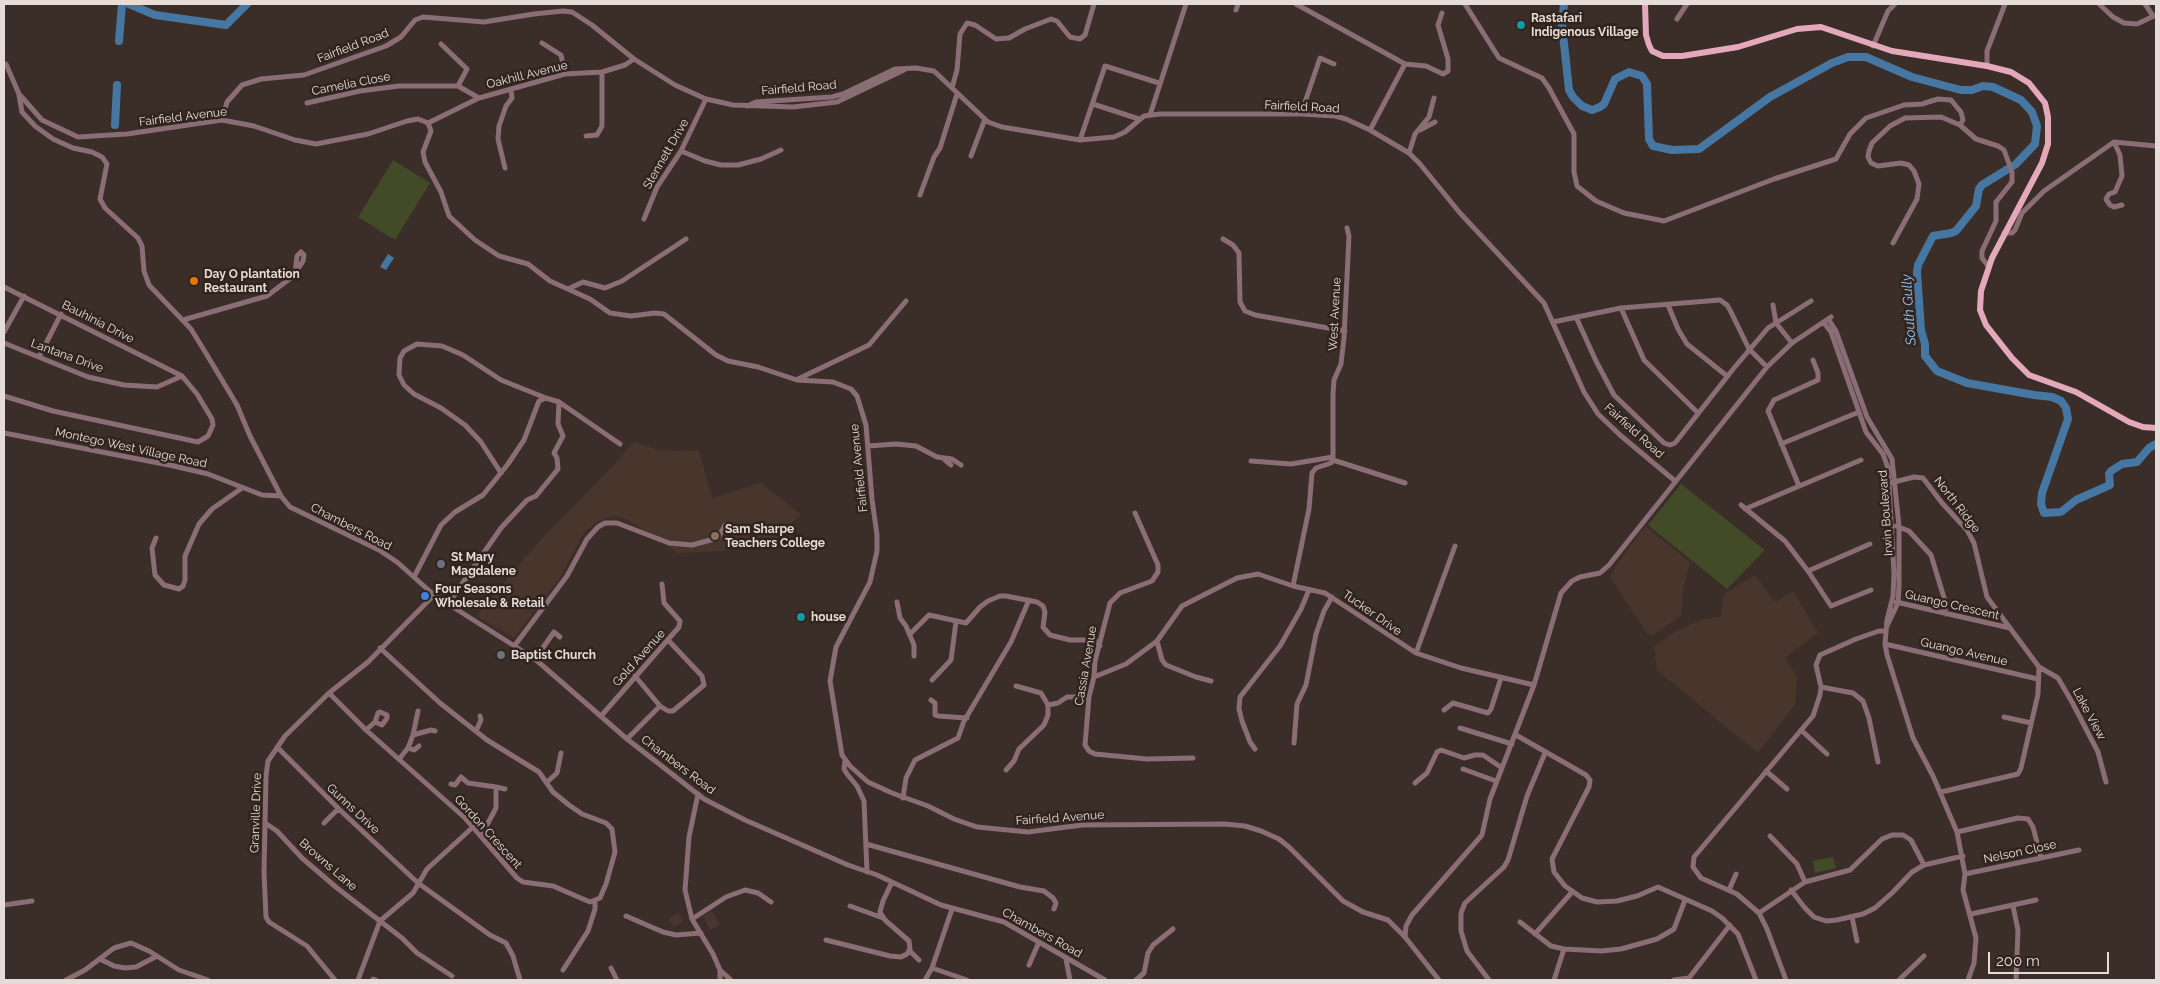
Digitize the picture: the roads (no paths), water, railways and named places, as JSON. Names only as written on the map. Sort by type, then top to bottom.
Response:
[{"type":"main road","points":[[1645,4],[1646,35],[1649,46],[1652,51],[1662,56],[1682,56],[1738,47],[1812,26],[1829,28],[1873,46],[1892,51],[1987,66],[2011,72],[2029,83],[2045,103],[2048,117],[2048,144],[2042,163],[2004,233],[1989,267],[1981,295],[1980,310],[1986,325],[2012,358],[2030,375],[2076,392],[2129,422],[2143,427],[2156,428]]},
{"type":"street","points":[[952,88],[957,70],[960,34],[967,23],[975,25],[996,39],[1009,38],[1025,29],[1052,20],[1057,21],[1070,37],[1080,39],[1085,34],[1094,4]]},
{"type":"street","points":[[1150,115],[1186,4]]},
{"type":"street","points":[[1236,10],[1238,4]]},
{"type":"street","points":[[1296,4],[1405,64],[1426,66],[1442,74],[1448,71],[1448,59],[1438,25],[1442,13]]},
{"type":"street","points":[[1465,4],[1499,58],[1542,78],[1549,88],[1574,134],[1574,172],[1577,186],[1596,201],[1624,213],[1664,221],[1836,159],[1850,134],[1866,118],[1904,105],[1922,104],[1938,99],[1951,100],[1961,112],[1963,120],[1960,125]]},
{"type":"street","points":[[1677,20],[1687,4]]},
{"type":"street","points":[[1873,46],[1888,11],[1895,4]]},
{"type":"street","points":[[1987,66],[1987,51],[2005,4]]},
{"type":"street","points":[[2099,4],[2113,17],[2124,23],[2137,24],[2154,15],[2145,4]]},
{"type":"street","name":"Fairfield Road","points":[[222,120],[227,102],[242,85],[261,79],[304,75],[386,46],[401,37],[415,20],[423,17],[484,22],[564,11],[572,12],[592,25],[634,59],[675,85],[706,99],[747,106],[762,101],[832,97],[843,94],[895,69],[925,68],[934,72],[985,119],[1002,127],[1080,140],[1114,137],[1125,132],[1138,119],[1150,115],[1301,114],[1335,116],[1370,130],[1409,153],[1441,188],[1460,213],[1544,303],[1584,392],[1598,414],[1675,481]]},
{"type":"street","points":[[542,43],[561,55],[565,74]]},
{"type":"street","points":[[441,44],[468,69],[458,86],[479,98]]},
{"type":"street","points":[[1301,114],[1320,58],[1334,64]]},
{"type":"street","name":"Oakhill Avenue","points":[[428,123],[479,98],[565,74],[602,72],[634,59]]},
{"type":"street","name":"Fairfield Avenue","points":[[6,64],[19,94],[42,120],[78,137],[100,137],[222,120],[254,126],[295,140],[316,144],[368,134],[418,119],[428,123],[430,131],[423,152],[425,162],[441,192],[449,216],[475,240],[499,256],[528,264],[550,281],[610,312],[619,315],[664,314],[716,355],[728,361],[758,367],[797,380],[833,382],[851,389],[857,396],[866,425],[872,499],[878,535],[877,551],[870,582],[836,647],[830,682],[842,755],[845,760],[868,782],[903,798],[928,806],[954,820],[970,825],[1008,831],[1040,831],[1082,825],[1224,824],[1244,826],[1279,838],[1343,901],[1364,912],[1388,920],[1405,936],[1439,980]]},
{"type":"street","points":[[1370,130],[1405,64]]},
{"type":"street","points":[[1080,140],[1105,66],[1159,83]]},
{"type":"street","points":[[586,136],[597,135],[602,126],[602,72]]},
{"type":"street","name":"Camelia Close","points":[[308,103],[386,87],[458,86]]},
{"type":"street","points":[[505,168],[498,139],[499,126],[506,106],[512,98],[511,90]]},
{"type":"street","name":"Chambers Road","points":[[19,94],[22,112],[35,126],[53,139],[73,148],[92,152],[102,157],[107,164],[100,199],[105,208],[138,238],[142,246],[144,271],[150,285],[183,320],[228,389],[281,496],[290,507],[379,550],[397,562],[434,595],[535,659],[627,739],[698,794],[744,820],[952,909],[993,918],[1105,980]]},
{"type":"street","points":[[920,195],[934,157],[940,148],[958,94]]},
{"type":"street","points":[[1420,130],[1428,117],[1434,98]]},
{"type":"street","name":"Stennett Drive","points":[[644,220],[657,187],[681,151],[706,99]]},
{"type":"street","points":[[1093,104],[1138,119]]},
{"type":"street","points":[[1893,244],[1917,199],[1919,184],[1914,171],[1909,165],[1901,163],[1878,166],[1872,163],[1868,156],[1872,143],[1890,126],[1905,118],[1941,118],[1960,125],[1976,139],[1998,146],[2004,150],[2010,164],[2012,182],[1996,202],[1996,221],[1982,250],[1982,258],[1989,267]]},
{"type":"street","points":[[971,156],[985,119]]},
{"type":"street","points":[[1409,153],[1415,134],[1435,122]]},
{"type":"street","points":[[2004,233],[2012,233],[2015,230],[2022,213],[2044,191],[2114,142],[2156,146]]},
{"type":"street","points":[[2114,142],[2120,155],[2122,176],[2115,192],[2109,194],[2106,199],[2114,207],[2122,205]]},
{"type":"street","points":[[681,151],[705,161],[721,165],[738,165],[761,160],[781,150]]},
{"type":"street","name":"West Avenue","points":[[1333,459],[1332,394],[1334,380],[1341,364],[1348,228]]},
{"type":"street","points":[[1223,238],[1233,245],[1239,254],[1240,302],[1245,311],[1263,317],[1344,331]]},
{"type":"street","points":[[568,289],[583,282],[605,288],[622,281],[686,240]]},
{"type":"street","points":[[183,320],[267,296],[287,283],[295,273]]},
{"type":"street","name":"Bauhinia Drive","points":[[4,286],[182,376]]},
{"type":"street","points":[[4,332],[24,296]]},
{"type":"street","points":[[1553,322],[1621,308],[1720,300],[1727,304],[1749,349],[1768,367]]},
{"type":"street","points":[[797,380],[869,345],[906,301]]},
{"type":"street","points":[[1576,317],[1614,395],[1664,443],[1670,445],[1675,443],[1727,376],[1768,328],[1810,301]]},
{"type":"street","points":[[1668,305],[1678,329],[1687,344],[1727,376]]},
{"type":"street","points":[[1773,305],[1776,323],[1792,343]]},
{"type":"street","points":[[1621,308],[1644,360],[1698,413]]},
{"type":"street","points":[[39,358],[61,314]]},
{"type":"street","name":"Irwin Boulevard","points":[[1864,418],[1859,412],[1846,368],[1834,325],[1830,318],[1824,324],[1831,332],[1846,368],[1864,418],[1866,432],[1879,443],[1893,483],[1896,526],[1895,602],[1886,629],[1885,644],[1913,738],[1941,792],[1957,832],[1965,874],[1963,890],[1970,914]]},
{"type":"street","points":[[1405,936],[1406,926],[1412,915],[1482,835],[1496,781],[1516,735],[1534,685],[1561,593],[1572,581],[1580,577],[1600,573],[1609,565],[1768,367],[1792,343],[1824,324]]},
{"type":"street","name":"Lantana Drive","points":[[4,343],[88,377],[124,385],[157,387],[182,376]]},
{"type":"street","points":[[501,473],[481,442],[465,425],[441,408],[414,394],[404,385],[398,375],[400,358],[404,351],[417,344],[442,346],[463,355],[501,380],[559,402],[620,444]]},
{"type":"street","points":[[1799,486],[1768,411],[1774,400],[1818,380],[1818,373],[1813,360]]},
{"type":"street","points":[[4,396],[53,411],[198,442],[208,436],[212,419],[197,394],[182,376]]},
{"type":"street","points":[[414,576],[441,525],[454,512],[483,495],[524,440],[539,401],[546,398]]},
{"type":"street","points":[[448,604],[501,528],[528,500],[536,496],[558,469],[557,458],[554,453],[563,436],[558,424],[559,402]]},
{"type":"street","points":[[1781,444],[1859,412]]},
{"type":"street","name":"Montego West Village Road","points":[[4,434],[174,466],[208,474],[262,495],[281,496]]},
{"type":"street","points":[[868,446],[905,444],[916,446],[944,459],[951,466]]},
{"type":"street","points":[[944,459],[952,459],[961,465]]},
{"type":"street","points":[[1293,586],[1309,509],[1312,473],[1316,468],[1333,459]]},
{"type":"street","points":[[1251,461],[1291,464],[1333,459],[1405,483]]},
{"type":"street","points":[[1861,460],[1743,507],[1785,541],[1831,606],[1870,590]]},
{"type":"street","name":"North Ridge","points":[[1893,483],[1914,477],[1923,478],[1942,503],[1967,530],[1976,550],[1985,591],[1992,605],[2010,628]]},
{"type":"street","points":[[156,538],[152,548],[155,575],[164,585],[179,588],[183,586],[185,556],[200,524],[212,509],[242,488]]},
{"type":"street","name":"Cassia Avenue","points":[[1135,513],[1158,565],[1158,572],[1152,581],[1114,597],[1110,603],[1095,661],[1094,677],[1089,697],[1085,744],[1092,753],[1147,760],[1193,758]]},
{"type":"street","points":[[515,645],[566,576],[587,539],[598,527],[605,523],[617,523],[669,543],[692,545],[718,538],[725,526]]},
{"type":"street","points":[[1896,526],[1909,531],[1930,555],[1945,601],[1945,614]]},
{"type":"street","points":[[1808,571],[1870,544]]},
{"type":"street","points":[[1416,653],[1454,546]]},
{"type":"street","name":"Tucker Drive","points":[[1094,677],[1126,664],[1157,641],[1182,606],[1237,578],[1250,575],[1264,575],[1293,586],[1326,593],[1416,653],[1440,662],[1534,685]]},
{"type":"street","name":"Gold Avenue","points":[[601,716],[679,627],[680,621],[664,603],[662,584]]},
{"type":"street","points":[[1255,749],[1250,742],[1242,721],[1239,709],[1240,697],[1280,646],[1301,609],[1309,590]]},
{"type":"street","name":"Granville Drive","points":[[335,980],[307,946],[269,922],[266,917],[264,872],[268,761],[277,747],[329,693],[368,662],[434,595]]},
{"type":"street","points":[[910,634],[929,615],[966,623],[980,607],[1000,596],[1029,600],[1043,606],[1045,612],[1042,627],[1050,635],[1070,640],[1095,640],[1100,646]]},
{"type":"street","points":[[1294,743],[1296,704],[1306,685],[1316,634],[1324,611],[1332,597]]},
{"type":"street","points":[[903,798],[906,778],[915,760],[958,738],[967,718],[1011,642],[1029,600]]},
{"type":"street","points":[[897,602],[900,618],[910,634],[914,645],[914,656]]},
{"type":"street","name":"Guango Crescent","points":[[1895,602],[2010,628],[2039,667]]},
{"type":"street","points":[[932,680],[951,660],[956,622]]},
{"type":"street","points":[[1786,980],[1767,929],[1758,914],[1744,899],[1729,890],[1701,878],[1693,867],[1694,857],[1801,730],[1815,710],[1820,687],[1816,664],[1820,655],[1856,639],[1886,629]]},
{"type":"street","points":[[535,659],[554,632],[560,637]]},
{"type":"street","points":[[635,676],[660,706],[668,711],[673,711],[704,685],[705,681],[702,676],[668,640]]},
{"type":"street","points":[[1157,641],[1162,660],[1166,665],[1196,678],[1211,681]]},
{"type":"street","name":"Guango Avenue","points":[[1885,644],[2038,679]]},
{"type":"street","points":[[380,648],[434,698],[487,740],[540,772],[554,792],[569,805],[582,814],[606,823],[612,830],[614,852],[612,867],[600,898],[595,902],[595,909],[588,931],[563,970]]},
{"type":"street","points":[[1941,792],[2018,774],[2038,694],[2039,667]]},
{"type":"street","name":"Lake View","points":[[2039,667],[2058,678],[2063,686],[2098,752],[2106,782]]},
{"type":"street","points":[[1444,710],[1453,702],[1488,713],[1501,678]]},
{"type":"street","points":[[1006,770],[1014,761],[1019,749],[1044,725],[1048,715],[1048,705],[1038,692],[1016,686]]},
{"type":"street","points":[[1820,687],[1853,693],[1863,701],[1869,718],[1878,762]]},
{"type":"street","name":"Gordon Crescent","points":[[329,693],[366,730],[449,802],[517,878],[523,882],[553,886],[590,902],[595,902]]},
{"type":"street","points":[[1048,705],[1067,697],[1089,697]]},
{"type":"street","points":[[931,700],[935,703],[935,715],[967,718]]},
{"type":"street","points":[[627,739],[660,706]]},
{"type":"street","points":[[400,758],[408,748],[413,735],[418,711]]},
{"type":"street","points":[[476,731],[481,720],[480,716]]},
{"type":"street","points":[[2004,717],[2031,723]]},
{"type":"street","points":[[366,730],[375,722]]},
{"type":"street","points":[[1460,728],[1512,744]]},
{"type":"street","points":[[413,735],[430,730],[434,731]]},
{"type":"street","points":[[1801,730],[1827,754]]},
{"type":"street","points":[[1516,735],[1586,775],[1590,780],[1589,787],[1552,859],[1552,865],[1558,878],[1572,892],[1588,901],[1617,901],[1658,888],[1712,911],[1738,934],[1756,980]]},
{"type":"street","points":[[408,748],[414,750],[419,746]]},
{"type":"street","name":"Gunns Drive","points":[[277,747],[338,809],[418,883],[490,935],[506,943],[513,956],[520,980]]},
{"type":"street","points":[[1415,783],[1427,773],[1437,752],[1441,750],[1464,758],[1478,754],[1483,755],[1502,768]]},
{"type":"street","points":[[547,782],[557,773],[561,753]]},
{"type":"street","points":[[1489,980],[1467,951],[1461,931],[1461,913],[1465,903],[1504,867],[1508,860],[1533,780],[1546,753]]},
{"type":"street","points":[[845,760],[844,769],[857,786],[864,801],[867,872]]},
{"type":"street","points":[[1464,769],[1496,781]]},
{"type":"street","points":[[1766,771],[1787,789]]},
{"type":"street","points":[[451,784],[455,785],[461,777],[468,784],[505,789]]},
{"type":"street","points":[[480,836],[496,808],[496,787]]},
{"type":"street","points":[[698,794],[688,837],[685,863],[685,890],[692,919],[720,970],[731,980]]},
{"type":"street","points":[[324,822],[338,809]]},
{"type":"street","points":[[1957,832],[2018,818],[2028,819],[2033,827],[2041,858]]},
{"type":"street","name":"Browns Lane","points":[[265,823],[277,831],[309,864],[402,938],[417,953],[452,976]]},
{"type":"street","points":[[358,980],[380,921],[412,893],[427,869],[473,827]]},
{"type":"street","points":[[1758,914],[1805,882],[1850,870],[1882,839],[1892,835],[1903,835],[1911,840],[1924,865]]},
{"type":"street","points":[[1770,836],[1797,864],[1805,882]]},
{"type":"street","points":[[866,844],[1020,887],[1044,891],[1056,903],[1054,909]]},
{"type":"street","name":"Nelson Close","points":[[1965,874],[2079,850]]},
{"type":"street","points":[[1792,890],[1814,917],[1826,921],[1852,917],[1875,908],[1912,872],[1924,865],[1963,856]]},
{"type":"street","points":[[1729,890],[1736,874]]},
{"type":"street","points":[[883,918],[880,912],[892,882]]},
{"type":"street","points":[[692,919],[726,898],[745,890],[758,894],[770,902]]},
{"type":"street","points":[[1535,934],[1572,892]]},
{"type":"street","points":[[1520,922],[1551,946],[1564,949],[1601,951],[1620,949],[1657,939],[1674,929],[1685,900]]},
{"type":"street","points":[[1968,980],[1974,963],[1976,938],[1970,914],[2036,900]]},
{"type":"street","points":[[4,905],[32,901]]},
{"type":"street","points":[[826,940],[890,956],[901,957],[907,954],[909,941],[883,918],[850,906]]},
{"type":"street","points":[[2013,906],[2018,930],[2016,980]]},
{"type":"street","points":[[925,980],[932,968],[952,909]]},
{"type":"street","points":[[626,916],[663,932],[676,934],[701,933]]},
{"type":"street","points":[[1852,917],[1857,941]]},
{"type":"street","points":[[1674,980],[1690,979],[1730,925]]},
{"type":"street","points":[[1136,980],[1144,973],[1148,953],[1153,945],[1173,928]]},
{"type":"street","points":[[1029,965],[1039,942]]},
{"type":"street","points":[[66,980],[85,970],[114,948],[131,943],[157,956],[188,978],[208,980]]},
{"type":"street","points":[[1554,980],[1564,949]]},
{"type":"street","points":[[909,950],[919,960]]},
{"type":"street","points":[[100,959],[114,966],[125,968],[136,967],[157,956]]},
{"type":"street","points":[[1898,980],[1924,956]]},
{"type":"street","points":[[1066,958],[1070,980]]},
{"type":"street","points":[[611,968],[617,980]]},
{"type":"street","points":[[932,968],[955,978],[967,980]]},
{"type":"street","points":[[720,970],[720,980]]},
{"type":"water","points":[[388,254],[394,258],[386,270],[380,267]]},
{"type":"waterway","name":"South Gully","points":[[119,41],[122,4]]},
{"type":"waterway","name":"South Gully","points":[[129,4],[155,15],[226,25],[247,4]]},
{"type":"waterway","name":"South Gully","points":[[1564,4],[1562,25],[1569,90],[1573,97],[1582,106],[1592,110],[1604,104],[1615,79],[1629,72],[1642,76],[1647,84],[1649,139],[1653,146],[1672,150],[1699,149],[1770,97],[1832,63],[1848,57],[1866,57],[1912,77],[1961,90],[1972,90],[1983,86],[1993,87],[2021,100],[2032,112],[2037,126],[2035,144],[2016,164],[1982,185],[1979,189],[1976,206],[1956,231],[1933,236],[1918,265],[1921,330],[1925,344],[1925,356],[1937,371],[1967,383],[2052,397],[2061,401],[2066,408],[2068,419],[2042,493],[2041,504],[2044,513],[2061,512],[2076,500],[2110,485],[2109,474],[2111,471],[2122,464],[2137,462],[2149,448],[2156,444]]},
{"type":"waterway","name":"South Gully","points":[[115,125],[117,85]]},
{"type":"place","name":"Rastafari Indigenous Village","points":[[1521,25]]},
{"type":"place","name":"Day O plantation Restaurant","points":[[194,281]]},
{"type":"place","name":"Sam Sharpe Teachers College","points":[[715,536]]},
{"type":"place","name":"St Mary Magdalene","points":[[441,564]]},
{"type":"place","name":"Four Seasons Wholesale & Retail","points":[[425,596]]},
{"type":"place","name":"house","points":[[801,617]]},
{"type":"place","name":"Baptist Church","points":[[501,655]]}]
